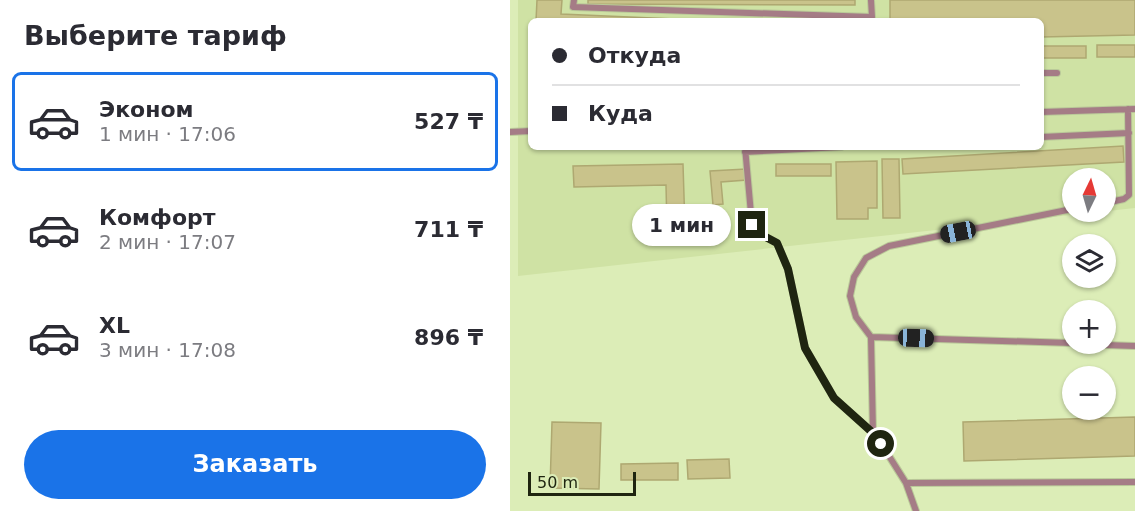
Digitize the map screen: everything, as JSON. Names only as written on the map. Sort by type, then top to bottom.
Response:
[{"type":"lane","points":[[574,0],[573,8],[872,17],[871,0]]},
{"type":"lane","points":[[1044,73],[1057,73]]},
{"type":"lane","points":[[1044,112],[1132,109],[1129,133],[1129,195],[1116,201]]},
{"type":"lane","points":[[510,132],[528,131]]},
{"type":"lane","points":[[1044,138],[1129,133]]},
{"type":"lane","points":[[745,150],[752,225],[760,234],[777,243],[788,269],[805,348],[834,398],[873,433],[906,483],[915,511]]},
{"type":"lane","points":[[873,433],[871,337],[856,317],[850,296],[854,277],[866,258],[889,246],[1062,211]]},
{"type":"lane","points":[[871,337],[1062,344]]},
{"type":"lane","points":[[1116,345],[1135,345]]},
{"type":"lane","points":[[906,483],[1135,482]]},
{"type":"shaded area","points":[[518,0],[1135,0],[1135,208],[1116,210],[1116,168],[1062,168],[1062,216],[518,276]]},
{"type":"building","points":[[537,0],[562,0],[561,14],[652,18],[536,18]]},
{"type":"building","points":[[588,0],[855,0],[855,5],[588,4]]},
{"type":"building","points":[[890,0],[1135,0],[1135,35],[1044,37],[1044,18],[890,18]]},
{"type":"building","points":[[1097,45],[1135,45],[1135,57],[1097,57]]},
{"type":"building","points":[[1044,46],[1086,46],[1086,58],[1044,58]]},
{"type":"building","points":[[1123,146],[1124,162],[903,174],[902,159]]},
{"type":"building","points":[[882,159],[899,159],[900,218],[883,218]]},
{"type":"building","points":[[877,161],[877,208],[868,208],[868,219],[837,219],[836,162]]},
{"type":"building","points":[[683,164],[685,228],[667,229],[666,185],[574,187],[573,166]]},
{"type":"building","points":[[776,164],[831,164],[831,176],[776,176]]},
{"type":"building","points":[[746,169],[747,180],[721,182],[723,204],[713,205],[710,171]]},
{"type":"building","points":[[1135,417],[1135,456],[964,461],[963,422],[1116,420],[1116,418]]},
{"type":"building","points":[[552,422],[601,423],[599,489],[550,488]]},
{"type":"building","points":[[729,459],[730,478],[688,479],[687,460]]},
{"type":"building","points":[[678,463],[678,480],[621,480],[621,464]]},
{"type":"route","points":[[752,225],[760,234],[777,243],[788,269],[805,348],[834,398],[873,433],[881,444]]}]
